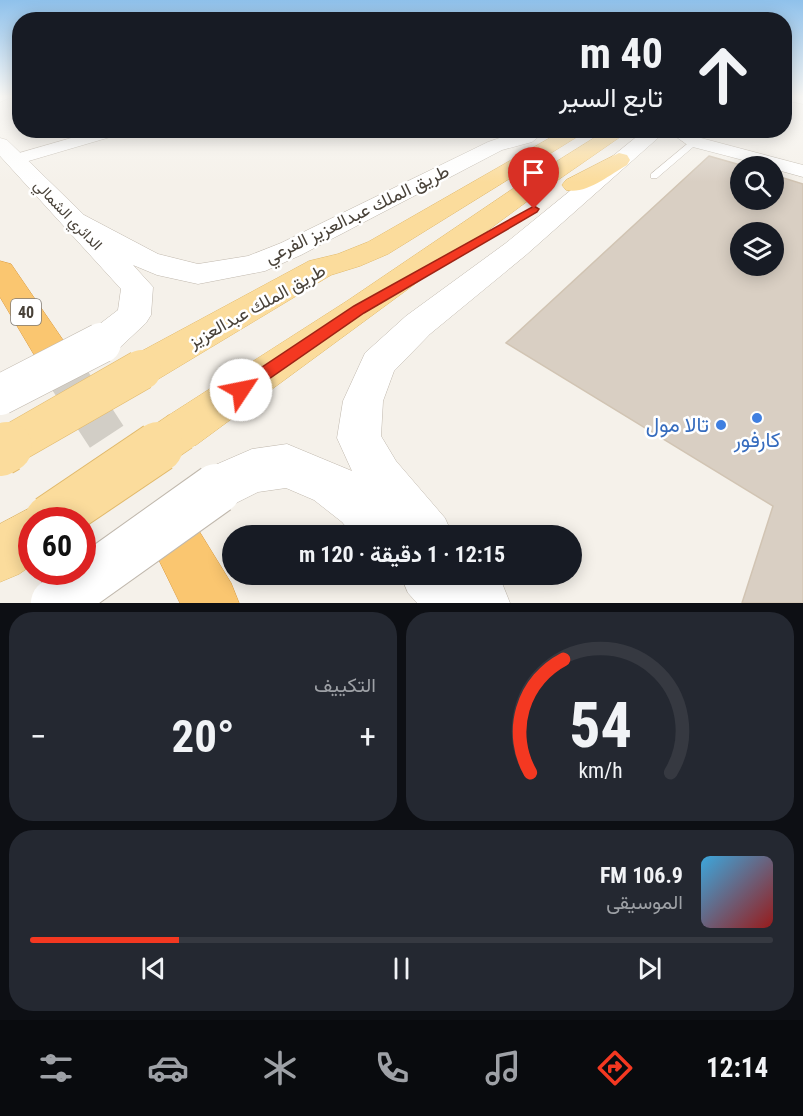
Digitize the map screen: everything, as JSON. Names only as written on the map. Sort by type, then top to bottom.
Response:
[{"type":"highway","name":"40","points":[[0,271],[52,353]]},
{"type":"highway","points":[[180,550],[211,603]]},
{"type":"main road","name":"طريق الملك عبدالعزيز","points":[[0,451],[320,268],[349,260],[378,248],[530,143],[549,138]]},
{"type":"main road","points":[[69,507],[554,173],[620,145]]},
{"type":"main road","points":[[359,309],[620,145]]},
{"type":"main road","points":[[0,555],[18,543]]},
{"type":"street","points":[[8,152],[78,138]]},
{"type":"street","points":[[418,525],[379,477],[358,438],[363,401],[378,363],[418,325],[516,249],[620,145],[638,138]]},
{"type":"street","points":[[688,138],[695,142],[803,171]]},
{"type":"street","name":"طريق الملك عبدالعزيز الفرعي","points":[[74,220],[147,260],[168,268],[198,274],[254,264],[291,249],[495,146],[530,143]]},
{"type":"street","name":"الدائري الشمالي","points":[[0,395],[101,343],[134,315],[137,287],[8,152]]},
{"type":"street","points":[[56,603],[216,489],[252,471],[287,466],[331,484],[374,520]]},
{"type":"street","points":[[437,585],[454,603]]},
{"type":"street","points":[[468,585],[482,603]]},
{"type":"lane","points":[[654,176],[695,142]]},
{"type":"building","name":"تالا مول","points":[[709,156],[730,162],[730,210],[784,210],[784,178],[803,184],[803,603],[742,603],[773,506],[506,343]]},
{"type":"tunnel","points":[[52,353],[114,448]]},
{"type":"tunnel","points":[[113,447],[174,541]]},
{"type":"place","name":"كارفور","points":[[757,418]]},
{"type":"place","name":"تالا مول","points":[[721,425]]},
{"type":"route","points":[[241,390],[359,309],[534,209]]}]
